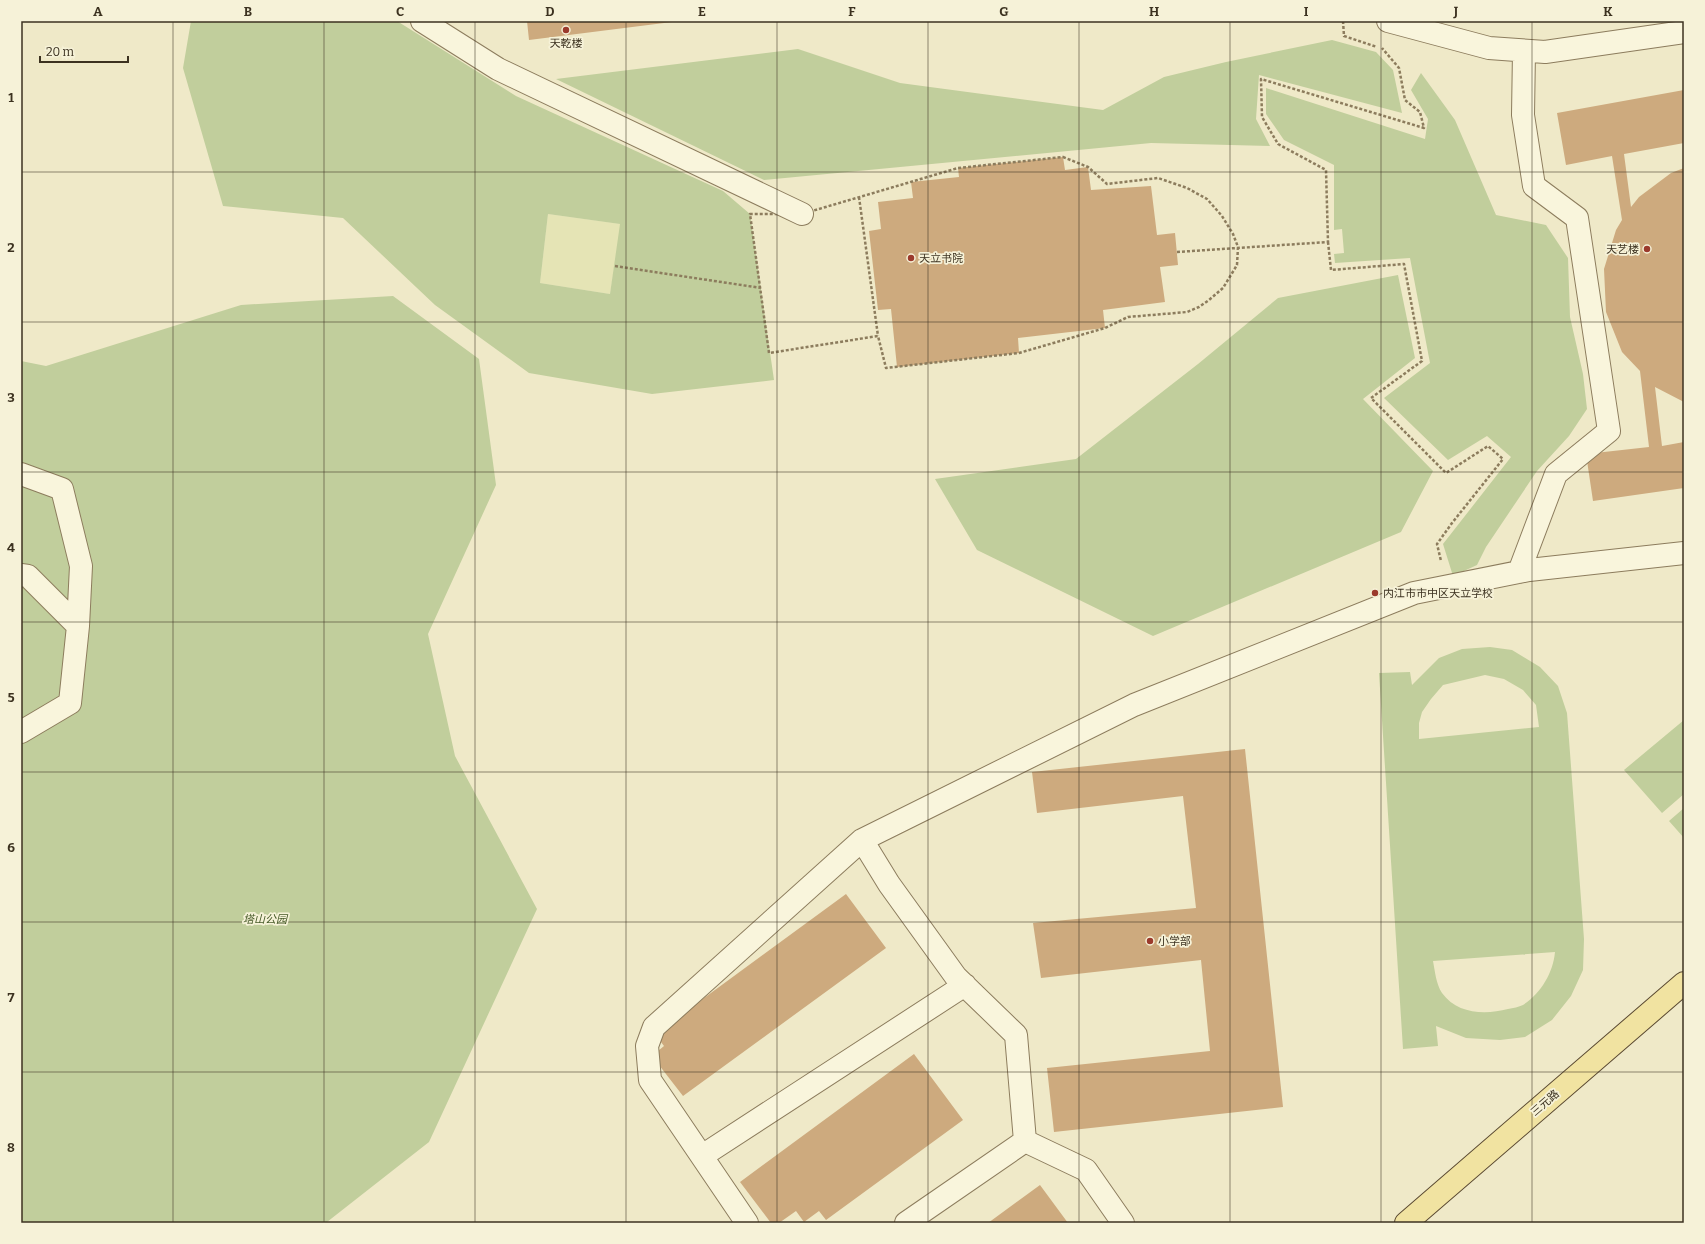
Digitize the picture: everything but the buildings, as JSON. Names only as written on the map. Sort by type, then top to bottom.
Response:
[{"type":"main road","name":"三元路","points":[[1406,1223],[1684,983]]},
{"type":"street","points":[[422,21],[498,69],[802,214]]},
{"type":"street","points":[[1388,21],[1444,29],[1489,48],[1545,52],[1684,32]]},
{"type":"street","points":[[1519,572],[1556,474],[1609,431],[1578,218],[1534,186],[1523,115],[1524,51]]},
{"type":"street","points":[[21,474],[62,489],[81,566],[78,626],[70,703],[21,732]]},
{"type":"street","points":[[747,1223],[650,1080],[647,1046],[654,1027],[862,840],[1134,705],[1414,593],[1519,572],[1684,553]]},
{"type":"street","points":[[21,575],[28,576],[78,626]]},
{"type":"street","points":[[862,840],[894,890],[956,977],[1016,1035],[1025,1141]]},
{"type":"street","points":[[702,1156],[965,985]]},
{"type":"street","points":[[906,1223],[1025,1141]]},
{"type":"street","points":[[1025,1141],[1086,1170],[1123,1223]]},
{"type":"path","points":[[1343,21],[1344,36],[1382,48],[1400,68],[1405,100],[1420,112],[1424,128],[1261,79],[1262,117],[1278,144],[1326,170],[1330,270],[1404,264],[1422,360],[1371,398],[1446,473],[1488,446],[1503,459],[1437,544],[1448,586]]},
{"type":"path","points":[[859,197],[878,336],[886,368],[1019,354],[1105,328],[1128,317],[1187,312],[1209,300],[1223,288],[1237,265],[1238,248],[1233,234],[1222,216],[1207,199],[1187,188],[1158,178],[1107,184],[1088,167],[1063,157],[958,168],[859,197],[802,214],[750,214],[770,353],[878,336]]},
{"type":"path","points":[[1177,252],[1328,242]]},
{"type":"path","points":[[615,266],[760,288]]},
{"type":"green space","points":[[191,21],[397,21],[516,96],[723,191],[750,214],[774,380],[652,394],[529,373],[435,305],[343,218],[223,206],[183,68]],"holes":[[[548,214],[620,224],[610,294],[540,283]]]},
{"type":"green space","points":[[1332,40],[1376,52],[1393,70],[1402,113],[1259,75],[1256,119],[1270,146],[1151,143],[764,180],[556,79],[798,49],[900,83],[1103,110],[1164,77],[1226,62]]},
{"type":"green space","points":[[1421,73],[1455,120],[1496,215],[1546,225],[1568,258],[1570,317],[1583,374],[1587,409],[1569,436],[1537,471],[1486,547],[1477,565],[1453,576],[1443,544],[1511,457],[1487,436],[1448,460],[1384,398],[1430,363],[1410,258],[1335,263],[1334,254],[1344,253],[1342,229],[1334,230],[1334,165],[1284,140],[1266,114],[1266,88],[1425,139],[1428,119],[1411,90]]},
{"type":"green space","points":[[548,214],[621,224],[610,294],[540,283]]},
{"type":"green space","points":[[1398,275],[1415,358],[1363,399],[1433,471],[1401,532],[1153,636],[977,550],[935,479],[1076,459],[1198,364],[1278,298]]},
{"type":"green space","name":"塔山公园","points":[[393,296],[479,359],[496,485],[428,634],[455,756],[537,909],[429,1142],[327,1222],[21,1223],[21,361],[46,366],[241,305]]},
{"type":"green space","points":[[1490,647],[1512,650],[1540,667],[1558,686],[1567,713],[1584,939],[1583,970],[1571,996],[1552,1020],[1525,1037],[1500,1040],[1466,1038],[1436,1026],[1438,1046],[1403,1049],[1379,673],[1410,672],[1412,685],[1439,658],[1462,649]],"holes":[[[1485,675],[1504,679],[1523,690],[1536,705],[1539,727],[1419,739],[1419,723],[1422,712],[1443,685]],[[1555,952],[1549,975],[1535,995],[1523,1005],[1490,1012],[1463,1009],[1448,1000],[1438,986],[1433,961]]]},
{"type":"green space","points":[[1684,720],[1684,794],[1662,813],[1624,770]]},
{"type":"green space","points":[[1684,808],[1684,838],[1669,821]]},
{"type":"place","name":"天乾楼","points":[[566,30]]},
{"type":"place","name":"天艺楼","points":[[1647,249]]},
{"type":"place","name":"天立书院","points":[[911,258]]},
{"type":"place","name":"内江市市中区天立学校","points":[[1375,593]]},
{"type":"place","name":"小学部","points":[[1150,941]]}]
